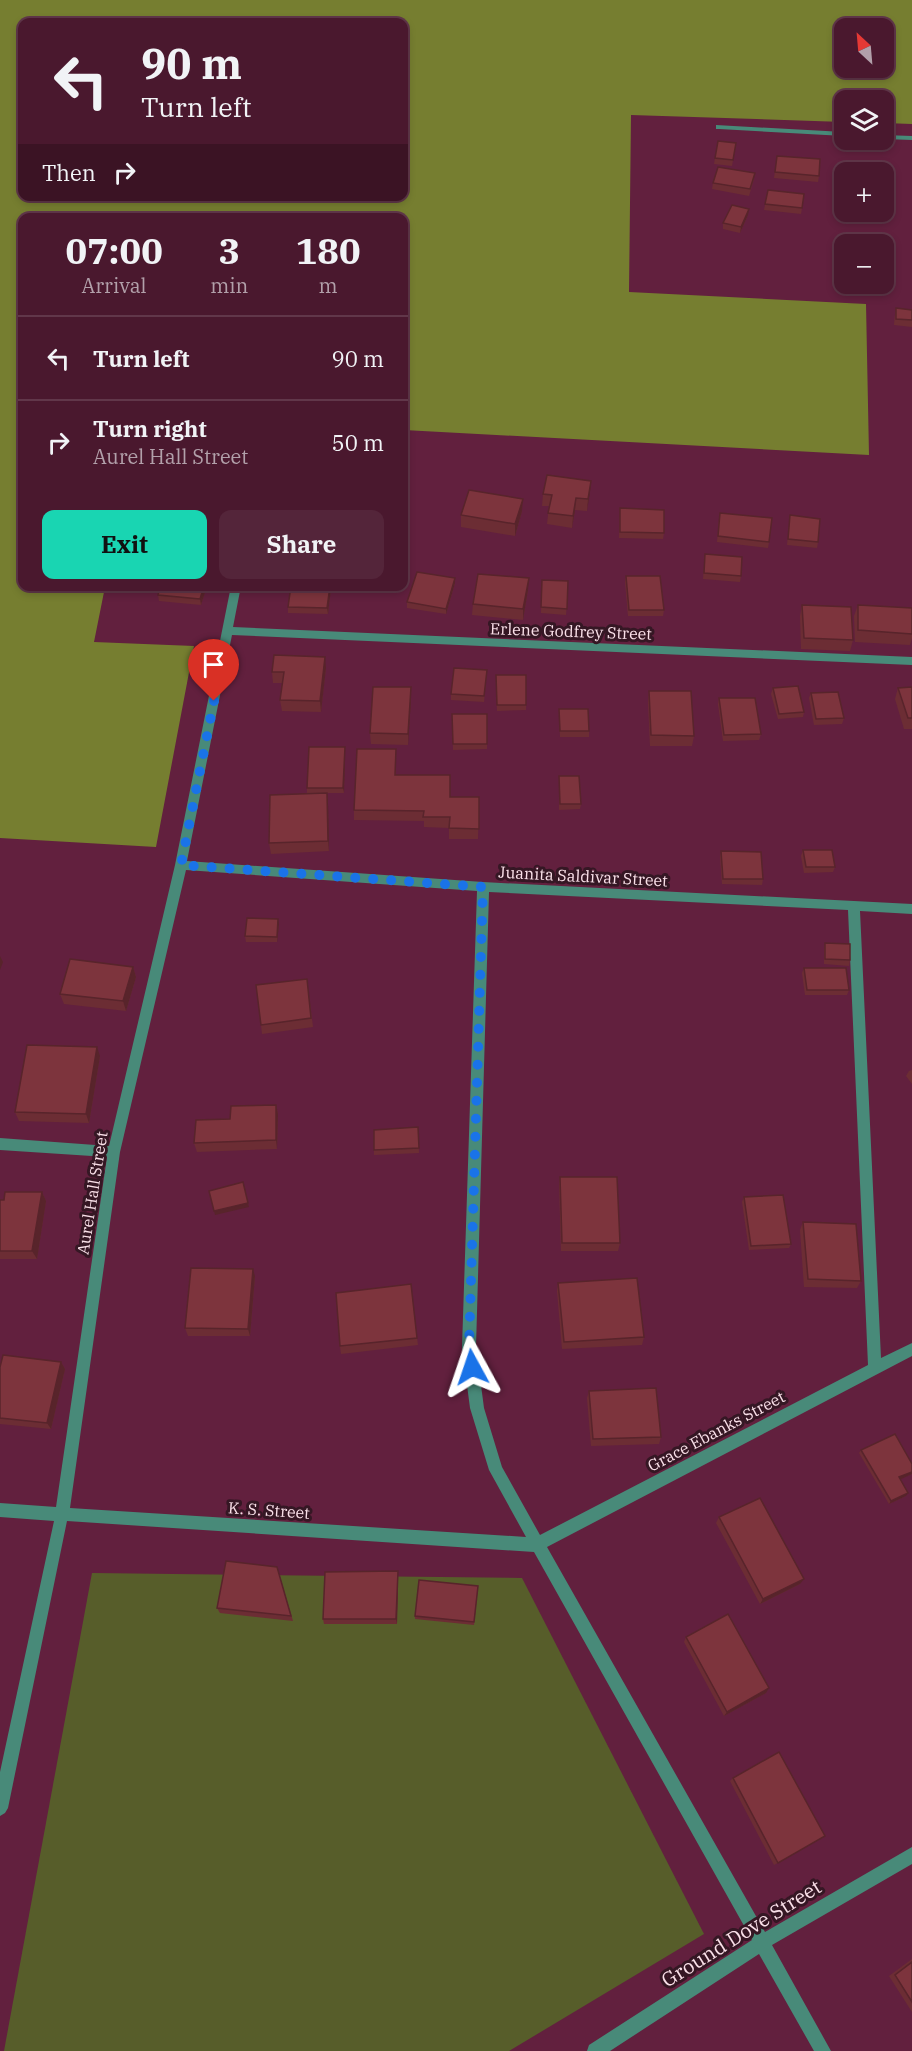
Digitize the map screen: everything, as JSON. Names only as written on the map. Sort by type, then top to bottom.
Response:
[{"type":"street","points":[[719,127],[834,134]]},
{"type":"street","points":[[894,137],[912,138]]},
{"type":"street","name":"Aurel Hall Street","points":[[0,1808],[62,1514],[114,1152],[181,865],[235,591]]},
{"type":"street","name":"Erlene Godfrey Street","points":[[228,631],[912,661]]},
{"type":"street","name":"Juanita Saldivar Street","points":[[181,865],[483,887],[912,909]]},
{"type":"street","points":[[483,887],[469,1347],[477,1408],[496,1470],[536,1545],[823,2051]]},
{"type":"street","points":[[854,907],[874,1368]]},
{"type":"street","points":[[0,1144],[114,1152]]},
{"type":"street","name":"Grace Ebanks Street","points":[[536,1545],[912,1349]]},
{"type":"street","name":"K. S. Street","points":[[0,1510],[536,1545]]},
{"type":"street","name":"Ground Dove Street","points":[[595,2051],[763,1942],[912,1855]]},
{"type":"green space","points":[[0,0],[912,0],[912,124],[894,123],[894,90],[834,90],[834,122],[631,115],[629,292],[866,304],[869,455],[408,430],[408,213],[18,213],[18,591],[104,591],[94,642],[194,646],[156,847],[0,838]]},
{"type":"green space","points":[[92,1573],[522,1578],[704,1934],[509,2051],[4,2051]]},
{"type":"building","points":[[718,141],[736,143],[733,160],[715,158]]},
{"type":"building","points":[[777,156],[820,159],[819,176],[775,172]]},
{"type":"building","points":[[718,167],[755,173],[750,189],[713,183]]},
{"type":"building","points":[[768,190],[804,194],[802,208],[765,204]]},
{"type":"building","points":[[732,205],[749,209],[741,227],[723,223]]},
{"type":"building","points":[[896,308],[912,310],[912,320],[896,319]]},
{"type":"building","points":[[547,475],[591,481],[588,499],[576,498],[573,516],[548,513],[552,495],[543,494]]},
{"type":"building","points":[[469,490],[523,499],[515,524],[461,515]]},
{"type":"building","points":[[620,508],[664,510],[664,533],[620,532]]},
{"type":"building","points":[[720,513],[772,518],[769,542],[718,536]]},
{"type":"building","points":[[790,515],[820,519],[818,542],[788,539]]},
{"type":"building","points":[[705,554],[742,557],[741,576],[704,573]]},
{"type":"building","points":[[417,572],[455,578],[446,609],[407,602]]},
{"type":"building","points":[[478,574],[529,578],[523,609],[473,604]]},
{"type":"building","points":[[626,576],[660,576],[664,610],[629,610]]},
{"type":"building","points":[[542,580],[568,581],[567,609],[541,607]]},
{"type":"building","points":[[159,591],[202,591],[200,599],[158,595]]},
{"type":"building","points":[[290,591],[329,591],[327,608],[288,607]]},
{"type":"building","points":[[802,605],[851,607],[853,640],[804,638]]},
{"type":"building","points":[[858,605],[912,608],[912,634],[858,630]]},
{"type":"building","points":[[274,655],[325,657],[320,701],[280,700],[284,672],[272,672]]},
{"type":"building","points":[[454,668],[487,670],[484,696],[451,694]]},
{"type":"building","points":[[496,675],[526,675],[526,705],[497,705]]},
{"type":"building","points":[[798,686],[804,712],[779,714],[773,688]]},
{"type":"building","points":[[373,687],[411,687],[408,734],[370,733]]},
{"type":"building","points":[[912,687],[912,718],[908,718],[898,688]]},
{"type":"building","points":[[649,691],[691,691],[694,736],[651,735]]},
{"type":"building","points":[[838,692],[844,718],[816,719],[811,693]]},
{"type":"building","points":[[719,698],[755,698],[761,734],[724,735]]},
{"type":"building","points":[[559,709],[588,709],[589,731],[560,731]]},
{"type":"building","points":[[452,714],[487,714],[487,744],[453,744]]},
{"type":"building","points":[[309,747],[345,747],[343,788],[307,788]]},
{"type":"building","points":[[357,749],[396,749],[395,775],[450,775],[450,797],[479,797],[479,829],[449,828],[450,817],[423,817],[424,811],[354,810]]},
{"type":"building","points":[[559,776],[579,776],[581,804],[560,804]]},
{"type":"building","points":[[327,793],[328,841],[269,843],[270,795]]},
{"type":"building","points":[[803,850],[832,850],[835,867],[806,867]]},
{"type":"building","points":[[721,851],[761,852],[763,879],[723,879]]},
{"type":"building","points":[[247,918],[278,919],[277,937],[245,936]]},
{"type":"building","points":[[825,943],[850,944],[850,960],[825,959]]},
{"type":"building","points":[[70,959],[133,967],[123,1001],[60,994]]},
{"type":"building","points":[[804,968],[846,968],[849,990],[807,990]]},
{"type":"building","points":[[307,979],[311,1018],[261,1025],[256,985]]},
{"type":"building","points":[[27,1045],[97,1047],[86,1114],[15,1112]]},
{"type":"building","points":[[276,1105],[276,1140],[194,1143],[196,1120],[230,1119],[231,1106]]},
{"type":"building","points":[[418,1127],[419,1148],[374,1150],[374,1130]]},
{"type":"building","points":[[560,1177],[617,1177],[620,1243],[562,1243]]},
{"type":"building","points":[[243,1182],[248,1203],[214,1211],[209,1191]]},
{"type":"building","points":[[5,1192],[42,1192],[32,1251],[0,1251],[0,1200],[4,1200]]},
{"type":"building","points":[[783,1195],[791,1244],[751,1246],[744,1197]]},
{"type":"building","points":[[803,1222],[856,1224],[861,1281],[808,1279]]},
{"type":"building","points":[[191,1268],[253,1269],[248,1329],[185,1328]]},
{"type":"building","points":[[637,1278],[644,1337],[564,1342],[558,1283]]},
{"type":"building","points":[[411,1284],[417,1338],[340,1346],[336,1293]]},
{"type":"building","points":[[3,1355],[61,1362],[47,1423],[0,1418],[0,1367]]},
{"type":"building","points":[[656,1388],[661,1437],[593,1439],[589,1391]]},
{"type":"building","points":[[895,1434],[912,1464],[912,1472],[899,1477],[908,1493],[891,1501],[861,1450]]},
{"type":"building","points":[[760,1498],[804,1579],[763,1599],[719,1517]]},
{"type":"building","points":[[226,1561],[277,1567],[291,1616],[217,1608]]},
{"type":"building","points":[[398,1571],[396,1619],[323,1619],[325,1572]]},
{"type":"building","points":[[419,1580],[478,1586],[474,1622],[415,1616]]},
{"type":"building","points":[[728,1614],[769,1688],[727,1712],[686,1637]]},
{"type":"building","points":[[779,1752],[825,1836],[778,1863],[733,1778]]},
{"type":"building","points":[[912,1962],[912,2002],[895,1975]]},
{"type":"route","points":[[214,701],[181,865],[483,887],[469,1347],[472,1367]]}]
